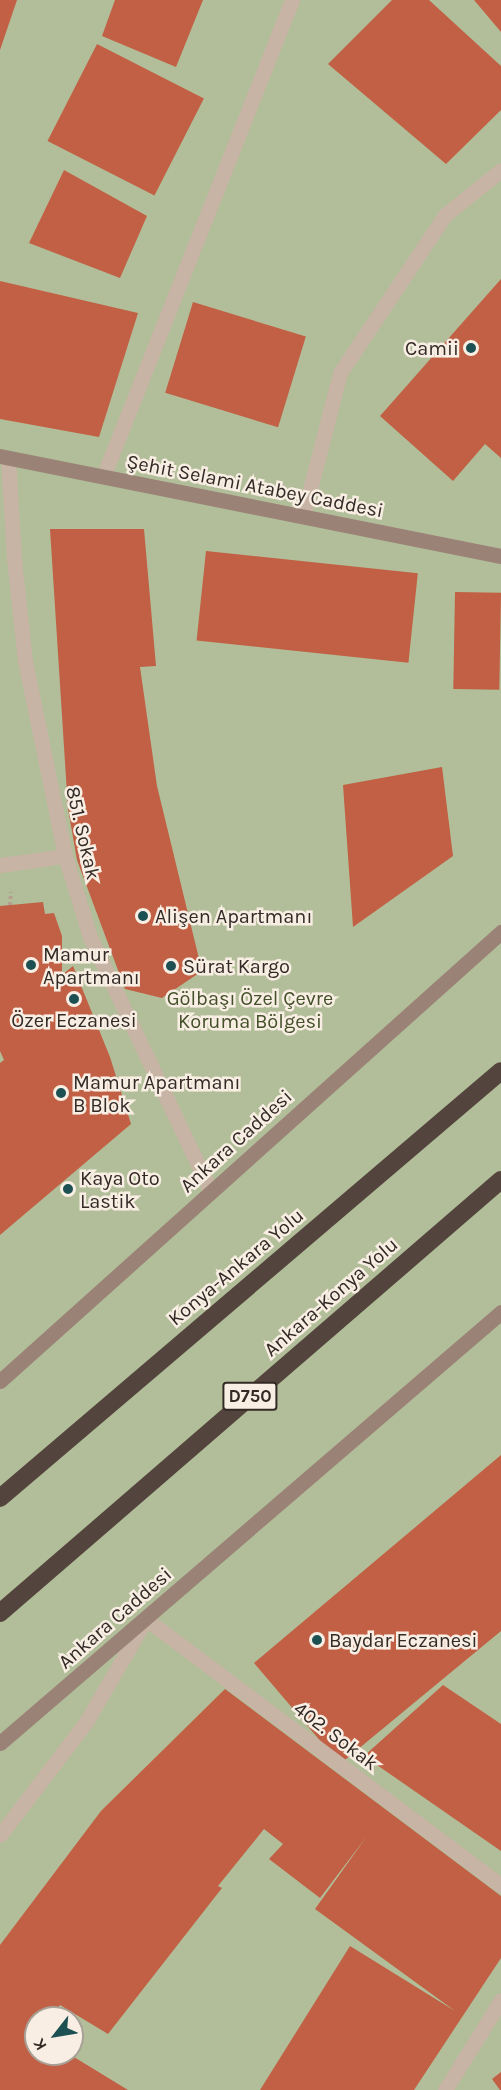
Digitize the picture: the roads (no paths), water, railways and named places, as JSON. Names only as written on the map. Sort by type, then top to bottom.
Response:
[{"type":"highway","name":"Konya-Ankara Yolu","points":[[0,1498],[501,1071]]},
{"type":"highway","name":"Ankara-Konya Yolu","points":[[0,1613],[501,1179]]},
{"type":"street","points":[[103,477],[292,0]]},
{"type":"street","points":[[303,517],[340,373],[445,215],[501,170]]},
{"type":"street","name":"Şehit Selami Atabey Caddesi","points":[[4,457],[501,556]]},
{"type":"street","name":"851. Sokak","points":[[4,457],[25,661],[64,856],[90,937],[211,1192]]},
{"type":"street","points":[[0,865],[64,856]]},
{"type":"street","name":"Ankara Caddesi","points":[[0,1382],[501,932]]},
{"type":"street","name":"Ankara Caddesi","points":[[0,1743],[147,1619],[501,1312]]},
{"type":"street","points":[[0,1835],[86,1722],[147,1619]]},
{"type":"street","name":"402. Sokak","points":[[147,1619],[501,1886]]},
{"type":"street","points":[[0,1730],[73,1682]]},
{"type":"street","points":[[445,2090],[501,2000]]},
{"type":"place","name":"Camii","points":[[471,348]]},
{"type":"place","name":"Alişen Apartmanı","points":[[143,916]]},
{"type":"place","name":"Mamur Apartmanı","points":[[31,965]]},
{"type":"place","name":"Sürat Kargo","points":[[171,966]]},
{"type":"place","name":"Özer Eczanesi","points":[[74,999]]},
{"type":"place","name":"Mamur Apartmanı B Blok","points":[[61,1093]]},
{"type":"place","name":"Kaya Oto Lastik","points":[[68,1189]]},
{"type":"place","name":"Baydar Eczanesi","points":[[317,1640]]},
{"type":"park label","name":"Gölbaşı Özel Çevre Koruma Bölgesi","points":[[250,1010]]}]
